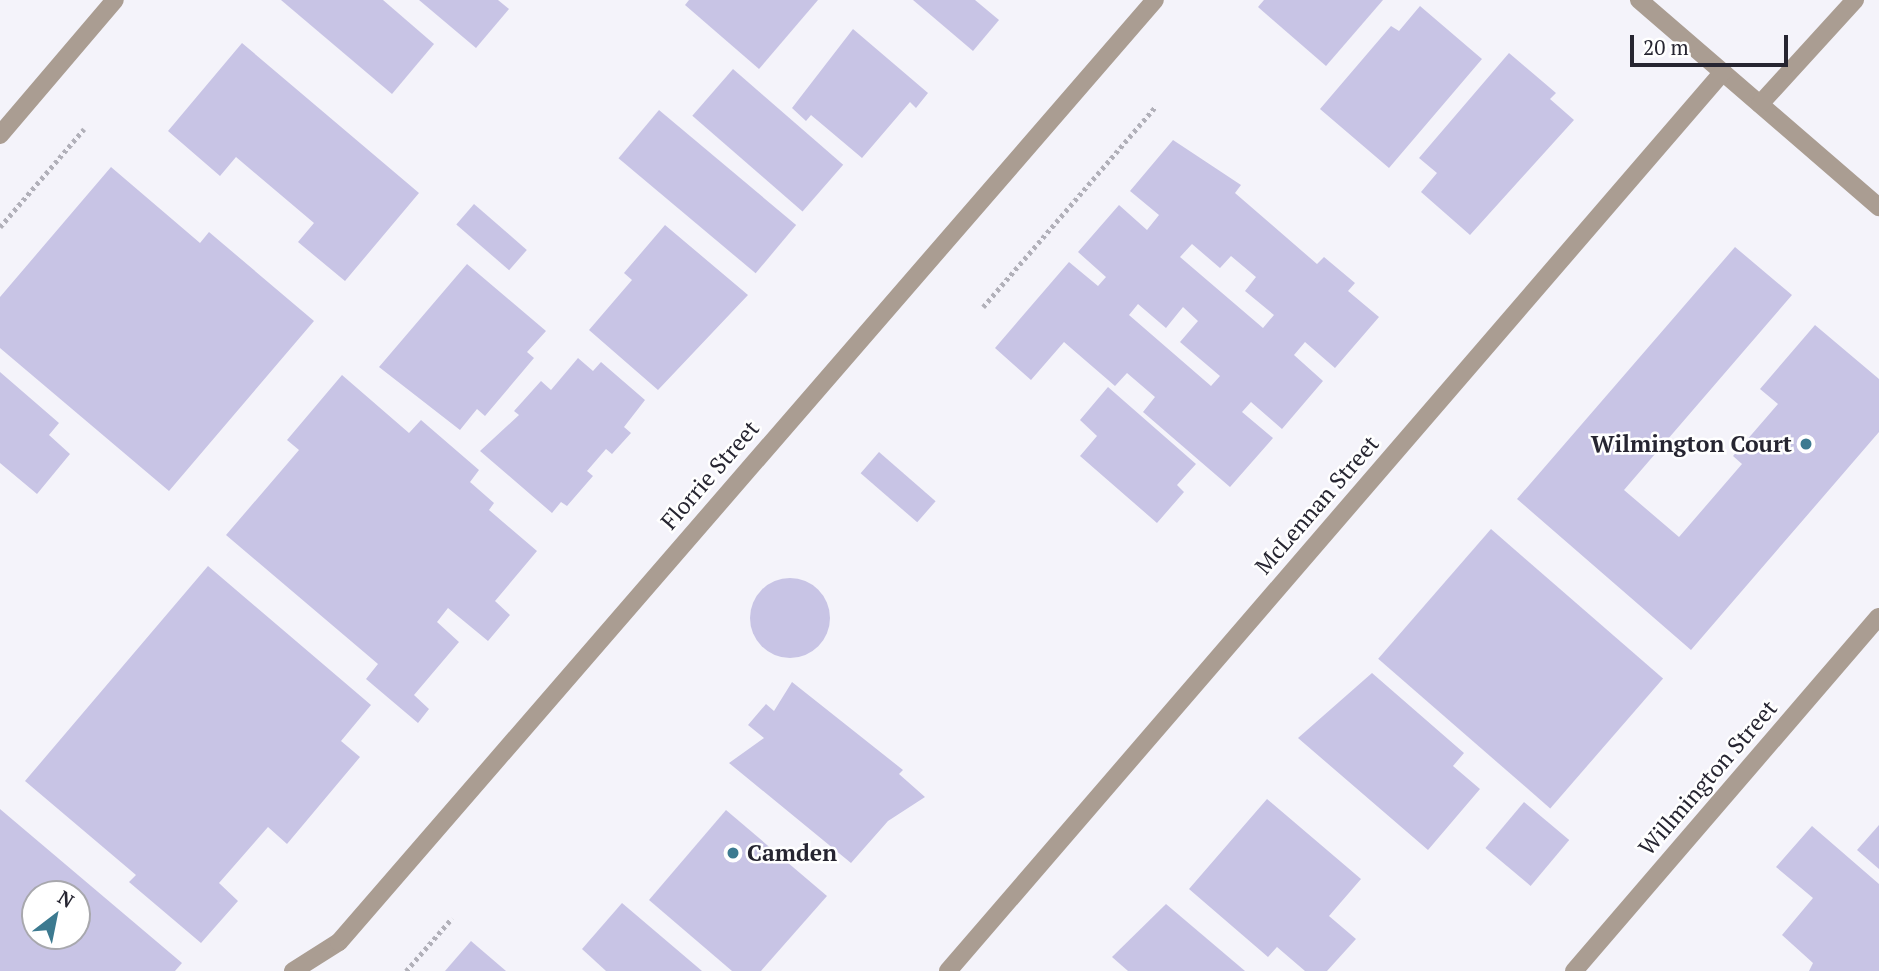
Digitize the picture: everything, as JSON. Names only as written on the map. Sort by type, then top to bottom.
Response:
[{"type":"street","points":[[0,135],[115,0]]},
{"type":"street","name":"Florrie Street","points":[[293,971],[339,942],[1155,0]]},
{"type":"street","points":[[1639,0],[1879,207]]},
{"type":"street","points":[[1760,104],[1856,0]]},
{"type":"street","name":"McLennan Street","points":[[948,971],[1723,72]]},
{"type":"street","name":"Willmington Street","points":[[1574,971],[1879,617]]},
{"type":"path","points":[[982,307],[1156,106]]},
{"type":"path","points":[[0,228],[84,129]]},
{"type":"path","points":[[406,971],[452,918]]},
{"type":"building","points":[[281,0],[383,0],[434,44],[392,94]]},
{"type":"building","points":[[419,0],[498,0],[509,9],[476,48]]},
{"type":"building","points":[[689,0],[818,0],[759,69],[685,5]]},
{"type":"building","points":[[913,0],[975,0],[999,20],[973,51]]},
{"type":"building","points":[[1264,0],[1383,0],[1326,66],[1258,7]]},
{"type":"building","points":[[1420,6],[1482,59],[1389,168],[1320,109],[1391,26],[1399,31]]},
{"type":"building","points":[[853,29],[928,93],[916,108],[910,102],[862,158],[811,115],[806,121],[792,108]]},
{"type":"building","points":[[242,43],[419,193],[345,281],[298,242],[314,223],[236,157],[220,176],[168,131]]},
{"type":"building","points":[[1509,53],[1556,93],[1550,99],[1574,120],[1470,235],[1421,192],[1437,173],[1419,158]]},
{"type":"building","points":[[733,69],[843,165],[803,212],[692,116]]},
{"type":"building","points":[[659,110],[796,225],[756,273],[619,158]]},
{"type":"building","points":[[1173,140],[1241,185],[1235,193],[1317,264],[1324,257],[1355,283],[1348,291],[1379,317],[1335,368],[1305,342],[1294,355],[1323,381],[1282,429],[1251,402],[1242,412],[1273,438],[1230,487],[1143,412],[1155,397],[1127,373],[1115,386],[1064,342],[1031,380],[995,348],[1069,262],[1098,286],[1106,277],[1078,252],[1119,205],[1147,230],[1159,215],[1130,191]],"holes":[[[1192,244],[1220,268],[1231,256],[1256,277],[1245,291],[1274,315],[1263,328],[1180,257]],[[1138,304],[1166,328],[1183,307],[1198,321],[1180,342],[1220,376],[1211,386],[1129,315]]]},
{"type":"building","points":[[111,167],[200,243],[209,232],[314,321],[169,491],[0,348],[0,297]]},
{"type":"building","points":[[474,204],[527,250],[509,270],[456,224]]},
{"type":"building","points":[[665,225],[748,295],[658,390],[589,330],[632,280],[624,273]]},
{"type":"building","name":"Wilmington Court","points":[[1735,247],[1792,295],[1624,490],[1679,537],[1742,464],[1733,456],[1778,404],[1760,389],[1815,325],[1879,379],[1879,432],[1691,650],[1517,499]]},
{"type":"building","points":[[467,264],[546,331],[527,352],[534,358],[485,416],[477,409],[460,430],[379,367]]},
{"type":"building","points":[[578,358],[593,371],[601,362],[645,400],[624,427],[631,433],[612,454],[606,449],[587,471],[593,476],[567,506],[561,502],[552,513],[480,451],[519,415],[514,411],[541,381],[551,390]]},
{"type":"building","points":[[0,372],[59,423],[49,435],[70,454],[37,494],[0,463]]},
{"type":"building","points":[[342,375],[409,433],[421,420],[479,470],[470,482],[494,503],[489,510],[537,551],[495,601],[510,615],[488,641],[448,608],[437,622],[459,642],[414,695],[429,709],[418,723],[366,679],[378,664],[226,535],[299,450],[287,440]]},
{"type":"building","points":[[1108,387],[1196,464],[1177,485],[1184,492],[1157,523],[1080,456],[1097,436],[1080,420]]},
{"type":"building","points":[[879,452],[936,501],[917,522],[861,473]]},
{"type":"building","points":[[1491,529],[1663,679],[1550,808],[1378,659]]},
{"type":"building","points":[[208,566],[371,705],[341,741],[360,757],[287,844],[268,827],[219,883],[238,901],[201,943],[129,882],[136,875],[25,781]]},
{"type":"building","points":[[790,578],[805,581],[818,590],[827,603],[830,618],[827,633],[818,646],[805,655],[790,658],[775,655],[762,646],[753,633],[750,618],[753,603],[762,590],[775,581]]},
{"type":"building","points":[[1372,673],[1464,753],[1453,766],[1480,789],[1428,850],[1298,738]]},
{"type":"building","points":[[792,682],[903,770],[899,774],[925,797],[888,821],[851,863],[729,763],[764,738],[748,725],[766,704],[774,711]]},
{"type":"building","points":[[1267,799],[1361,879],[1329,916],[1356,939],[1327,971],[1305,971],[1277,947],[1268,957],[1189,889]]},
{"type":"building","points":[[1524,802],[1569,840],[1531,886],[1485,848]]},
{"type":"building","points":[[0,809],[84,880],[21,880],[21,950],[91,950],[91,886],[182,963],[175,971],[0,971]]},
{"type":"building","name":"Camden","points":[[726,810],[827,896],[761,971],[732,971],[649,900]]},
{"type":"building","points":[[1879,825],[1879,869],[1857,850]]},
{"type":"building","points":[[1812,826],[1879,884],[1879,971],[1809,971],[1813,963],[1782,935],[1813,898],[1776,867]]},
{"type":"building","points":[[622,903],[702,971],[606,971],[582,949]]},
{"type":"building","points":[[1166,904],[1245,971],[1128,971],[1112,957]]},
{"type":"building","points":[[471,941],[506,971],[445,971]]},
{"type":"place","name":"Wilmington Court","points":[[1806,444]]},
{"type":"place","name":"Camden","points":[[733,853]]}]
